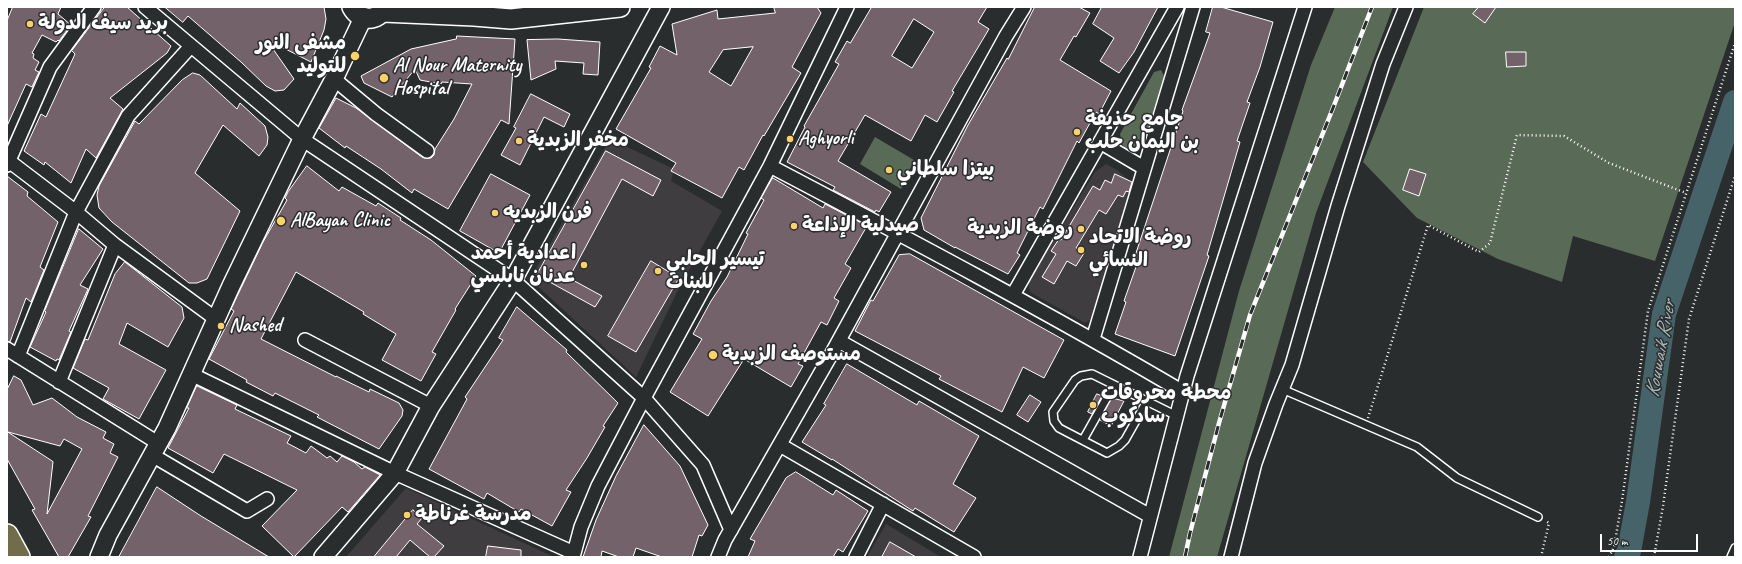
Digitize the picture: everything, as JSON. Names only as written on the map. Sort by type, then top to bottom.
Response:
[{"type":"main road","points":[[507,7],[518,7]]},
{"type":"main road","points":[[358,12],[373,18],[384,9],[511,20],[620,7]]},
{"type":"main road","points":[[7,535],[20,557]]},
{"type":"street","points":[[94,7],[50,68],[8,163],[76,212],[115,245],[216,319]]},
{"type":"street","points":[[145,7],[302,139],[513,280],[644,398],[703,465],[731,530]]},
{"type":"street","points":[[323,557],[394,473],[431,406],[513,280],[661,7]]},
{"type":"street","points":[[191,374],[394,473],[574,555],[581,527],[598,486],[770,166],[847,7]]},
{"type":"street","points":[[718,557],[731,530],[839,341],[897,232],[1006,36],[1024,7]]},
{"type":"street","points":[[1012,295],[1177,7]]},
{"type":"street","points":[[1093,339],[1192,7]]},
{"type":"street","points":[[1140,557],[1183,392],[1305,7]]},
{"type":"street","points":[[1231,557],[1255,463],[1292,365],[1338,206],[1383,64],[1406,7]]},
{"type":"street","points":[[99,557],[108,535],[155,449],[302,139],[334,79],[358,12]]},
{"type":"street","points":[[191,46],[128,116],[76,212],[13,353],[59,382],[247,511],[267,499]]},
{"type":"street","points":[[334,79],[376,114],[427,151]]},
{"type":"street","points":[[1100,142],[1144,168]]},
{"type":"street","points":[[770,166],[897,232],[1093,339],[1183,392]]},
{"type":"street","points":[[59,382],[115,245]]},
{"type":"street","points":[[305,340],[431,406]]},
{"type":"street","points":[[839,341],[1150,516]]},
{"type":"street","points":[[780,445],[974,557]]},
{"type":"street","points":[[856,557],[883,504]]},
{"type":"lane","points":[[1147,401],[1125,440],[1119,446],[1107,453],[1059,428],[1054,421],[1053,412],[1075,380],[1082,376],[1092,374],[1147,401],[1176,416]]},
{"type":"lane","points":[[1084,440],[1114,385]]},
{"type":"lane","points":[[1282,389],[1417,447],[1457,478],[1538,517]]},
{"type":"lane","points":[[1731,557],[1735,548]]},
{"type":"path","points":[[1609,557],[1614,547],[1622,501],[1648,311],[1735,43]]},
{"type":"path","points":[[1366,426],[1428,225],[1479,252],[1490,243],[1517,135],[1564,136],[1609,163],[1686,193]]},
{"type":"path","points":[[1654,557],[1663,506],[1689,319],[1735,176]]},
{"type":"path","points":[[1538,517],[1549,523],[1541,557]]},
{"type":"shaded area","points":[[610,139],[674,169],[671,181],[722,211],[677,292],[636,377],[530,279]]},
{"type":"shaded area","name":"روضة الاتحاد النسائي","points":[[1106,164],[1117,170],[1130,181],[1132,188],[1129,202],[1090,320],[1085,323],[1030,292],[1028,282],[1095,172]]},
{"type":"shaded area","points":[[406,488],[554,557],[346,557]]},
{"type":"shaded area","points":[[886,524],[941,557],[867,557]]},
{"type":"green space","points":[[1335,7],[1393,7],[1316,213],[1217,557],[1169,557],[1239,291],[1311,65]]},
{"type":"green space","points":[[1424,7],[1735,7],[1735,22],[1655,261],[1573,236],[1562,282],[1498,259],[1417,218],[1363,162]]},
{"type":"green space","points":[[1161,70],[1164,76],[1143,145],[1135,150],[1126,149],[1122,144],[1120,134],[1154,72]]},
{"type":"green space","points":[[875,137],[914,160],[901,189],[860,164]]},
{"type":"building","points":[[13,7],[61,7],[58,14],[71,25],[59,41],[58,40],[56,42],[42,35],[32,53],[34,54],[33,58],[39,62],[35,70],[39,72],[32,87],[26,84],[7,126],[7,21]]},
{"type":"building","points":[[105,7],[127,7],[171,46],[167,53],[110,98],[123,109],[96,158],[86,149],[71,183],[45,162],[44,165],[24,151],[41,114],[46,117],[75,54],[72,51]]},
{"type":"building","points":[[165,7],[324,7],[326,19],[324,30],[311,62],[266,39],[294,79],[284,90],[275,91],[266,86],[188,16],[183,22]]},
{"type":"building","points":[[774,7],[817,7],[821,13],[792,67],[801,73],[764,136],[763,135],[744,170],[739,167],[722,198],[671,171],[676,163],[616,129],[651,68],[649,67],[660,46],[677,55],[672,24],[717,10],[718,19],[775,13]],"holes":[[[753,47],[731,86],[709,72],[723,50]]]},
{"type":"building","points":[[872,7],[987,7],[978,22],[989,29],[952,91],[954,92],[937,122],[925,115],[911,141],[865,115],[838,161],[891,192],[879,212],[876,210],[875,212],[833,190],[835,187],[787,162],[805,127],[804,126],[839,64],[835,62],[847,41],[850,43]],"holes":[[[914,19],[934,32],[912,68],[892,56]]]},
{"type":"building","points":[[1035,7],[1079,7],[1090,13],[1060,60],[1111,91],[1099,114],[1096,112],[1079,143],[1077,141],[1043,209],[1040,207],[1017,253],[1020,255],[1008,274],[955,248],[924,230],[921,218],[968,125],[1007,58],[1008,59]]},
{"type":"building","points":[[1102,7],[1158,7],[1134,52],[1119,73],[1100,61],[1114,38],[1093,24]]},
{"type":"building","points":[[1213,7],[1221,7],[1273,22],[1260,67],[1247,102],[1250,103],[1237,141],[1240,142],[1207,255],[1209,256],[1175,356],[1115,334],[1126,302],[1124,301],[1138,261],[1134,259],[1183,111],[1182,110],[1210,33],[1206,32]]},
{"type":"building","points":[[1479,7],[1496,7],[1485,23],[1473,14]]},
{"type":"building","points":[[457,36],[515,39],[509,124],[501,120],[448,209],[414,189],[412,193],[381,169],[346,146],[345,148],[319,128],[336,98],[356,108],[422,157],[431,158],[454,119],[472,84],[442,82],[441,84],[420,80],[415,69],[392,97],[364,83],[361,76],[411,49],[456,39]]},
{"type":"building","points":[[558,39],[600,42],[598,75],[583,74],[584,63],[555,61],[556,69],[531,80],[527,40]]},
{"type":"building","points":[[1506,52],[1526,52],[1526,66],[1507,67]]},
{"type":"building","points":[[193,73],[200,75],[237,109],[240,103],[265,126],[268,137],[267,145],[259,156],[223,125],[195,173],[240,211],[207,279],[197,283],[189,283],[112,222],[99,208],[97,195],[99,186],[135,121],[139,124],[182,80]]},
{"type":"building","name":"مخفر الزبدية","points":[[531,94],[570,114],[564,127],[544,117],[520,165],[501,155],[516,128],[514,127]]},
{"type":"building","points":[[606,151],[661,180],[653,196],[622,179],[569,278],[602,296],[595,307],[537,275]]},
{"type":"building","points":[[307,166],[339,191],[342,187],[376,206],[378,203],[401,218],[400,220],[431,240],[476,276],[455,309],[456,310],[432,352],[436,354],[421,381],[382,360],[396,334],[363,314],[364,312],[296,272],[261,339],[336,377],[369,392],[370,389],[399,403],[403,410],[402,416],[379,449],[317,417],[319,415],[275,393],[273,396],[246,382],[247,380],[209,359],[234,311],[231,309],[263,242],[287,200],[285,198],[288,192]]},
{"type":"building","points":[[1410,169],[1426,174],[1419,196],[1403,190]]},
{"type":"building","name":"فرن الزبديه","points":[[491,174],[530,195],[499,253],[460,231]]},
{"type":"building","points":[[1115,174],[1132,182],[1129,192],[1126,191],[1123,197],[1118,195],[1106,214],[1099,210],[1076,248],[1084,253],[1076,266],[1067,261],[1054,284],[1042,277],[1056,254],[1051,251],[1059,239],[1061,240],[1093,186],[1100,190],[1105,180],[1111,183]]},
{"type":"building","points":[[7,176],[28,192],[27,196],[58,222],[40,267],[44,270],[31,302],[26,298],[10,342],[7,341]]},
{"type":"building","points":[[773,178],[823,208],[825,204],[867,226],[845,264],[851,268],[834,298],[839,301],[827,325],[821,322],[798,364],[803,366],[791,387],[744,359],[708,416],[670,392],[702,339],[693,334],[711,301],[727,277],[748,234],[746,233],[764,200],[761,198]]},
{"type":"building","points":[[79,229],[103,249],[80,285],[88,289],[69,331],[71,332],[59,360],[57,359],[56,361],[30,347],[46,312],[45,311]]},
{"type":"building","points":[[910,254],[1064,340],[1044,378],[1023,367],[1002,412],[939,379],[941,376],[855,331],[871,300],[873,301],[899,255]]},
{"type":"building","points":[[651,261],[679,278],[636,352],[608,336]]},
{"type":"building","points":[[125,262],[182,307],[184,318],[168,347],[127,323],[119,344],[166,370],[139,419],[103,399],[109,388],[73,368],[85,339],[88,340],[115,274]]},
{"type":"building","points":[[517,307],[567,350],[566,352],[618,403],[603,426],[605,427],[587,458],[566,490],[571,492],[552,526],[521,509],[519,512],[487,493],[484,499],[429,469],[467,399],[465,397],[503,340],[499,338]]},
{"type":"building","points":[[847,364],[917,405],[919,401],[979,436],[953,484],[976,498],[954,532],[915,508],[913,511],[832,459],[802,442],[826,405],[824,404]]},
{"type":"building","points":[[14,376],[21,380],[33,405],[52,398],[77,417],[106,432],[103,438],[114,444],[110,453],[118,457],[88,516],[91,517],[68,557],[59,557],[32,510],[35,509],[7,459],[7,390]],"holes":[[[8,432],[60,446],[64,439],[82,449],[47,514],[53,462]]]},
{"type":"building","points":[[197,386],[237,405],[235,409],[291,436],[287,443],[306,453],[311,446],[327,458],[330,456],[337,462],[342,456],[354,462],[362,469],[365,467],[380,475],[348,512],[342,507],[294,557],[262,526],[297,490],[224,454],[213,473],[168,448],[189,408],[187,408]]},
{"type":"building","points":[[1097,394],[1102,396],[1092,414],[1088,412]]},
{"type":"building","points":[[1030,395],[1041,402],[1028,422],[1017,415]]},
{"type":"building","points":[[1112,398],[1124,401],[1111,426],[1100,420]]},
{"type":"building","points":[[644,425],[680,466],[708,525],[702,536],[699,535],[692,557],[662,557],[636,548],[633,557],[619,557],[602,551],[601,557],[583,557],[596,520],[616,476]]},
{"type":"building","points":[[796,472],[833,495],[836,490],[868,511],[843,552],[838,549],[833,557],[748,557],[755,541],[750,539],[786,478]]},
{"type":"building","points":[[157,487],[201,516],[269,557],[119,557]]},
{"type":"building","points":[[413,510],[422,518],[417,524],[444,546],[434,557],[430,557],[410,540],[396,557],[374,557]]},
{"type":"building","points":[[890,542],[916,557],[882,557]]},
{"type":"building","points":[[488,546],[521,550],[521,557],[486,557]]},
{"type":"waterway","name":"Kouwaik River","points":[[1626,557],[1629,551],[1638,502],[1664,314],[1735,102]]},
{"type":"railway","points":[[1185,557],[1219,423],[1250,315],[1372,7]]},
{"type":"place","name":"بريد سيف الدولة","points":[[30,24]]},
{"type":"place","name":"مشفى النور للتوليد","points":[[355,56]]},
{"type":"place","name":"Al Nour Maternity Hospital","points":[[384,78]]},
{"type":"place","name":"جامع حذيفة بن اليمان حلب","points":[[1077,132]]},
{"type":"place","name":"Aghyorli","points":[[790,139]]},
{"type":"place","name":"مخفر الزبدية","points":[[519,141]]},
{"type":"place","name":"بيتزا سلطاني","points":[[889,170]]},
{"type":"place","name":"فرن الزبديه","points":[[495,213]]},
{"type":"place","name":"AlBayan Clinic","points":[[281,221]]},
{"type":"place","name":"صيدلية الإذاعة","points":[[794,226]]},
{"type":"place","name":"روضة الزبدية","points":[[1081,229]]},
{"type":"place","name":"روضة الاتحاد النسائي","points":[[1081,250]]},
{"type":"place","name":"اعدادية أحمد عدنان نابلسي","points":[[584,265]]},
{"type":"place","name":"تيسير الحلبي للبنات","points":[[658,271]]},
{"type":"place","name":"Nashed","points":[[221,326]]},
{"type":"place","name":"مستوصف الزبدية","points":[[713,355]]},
{"type":"place","name":"محطة محروقات سادكوب","points":[[1093,405]]},
{"type":"place","name":"مدرسة غرناطة","points":[[407,515]]}]
